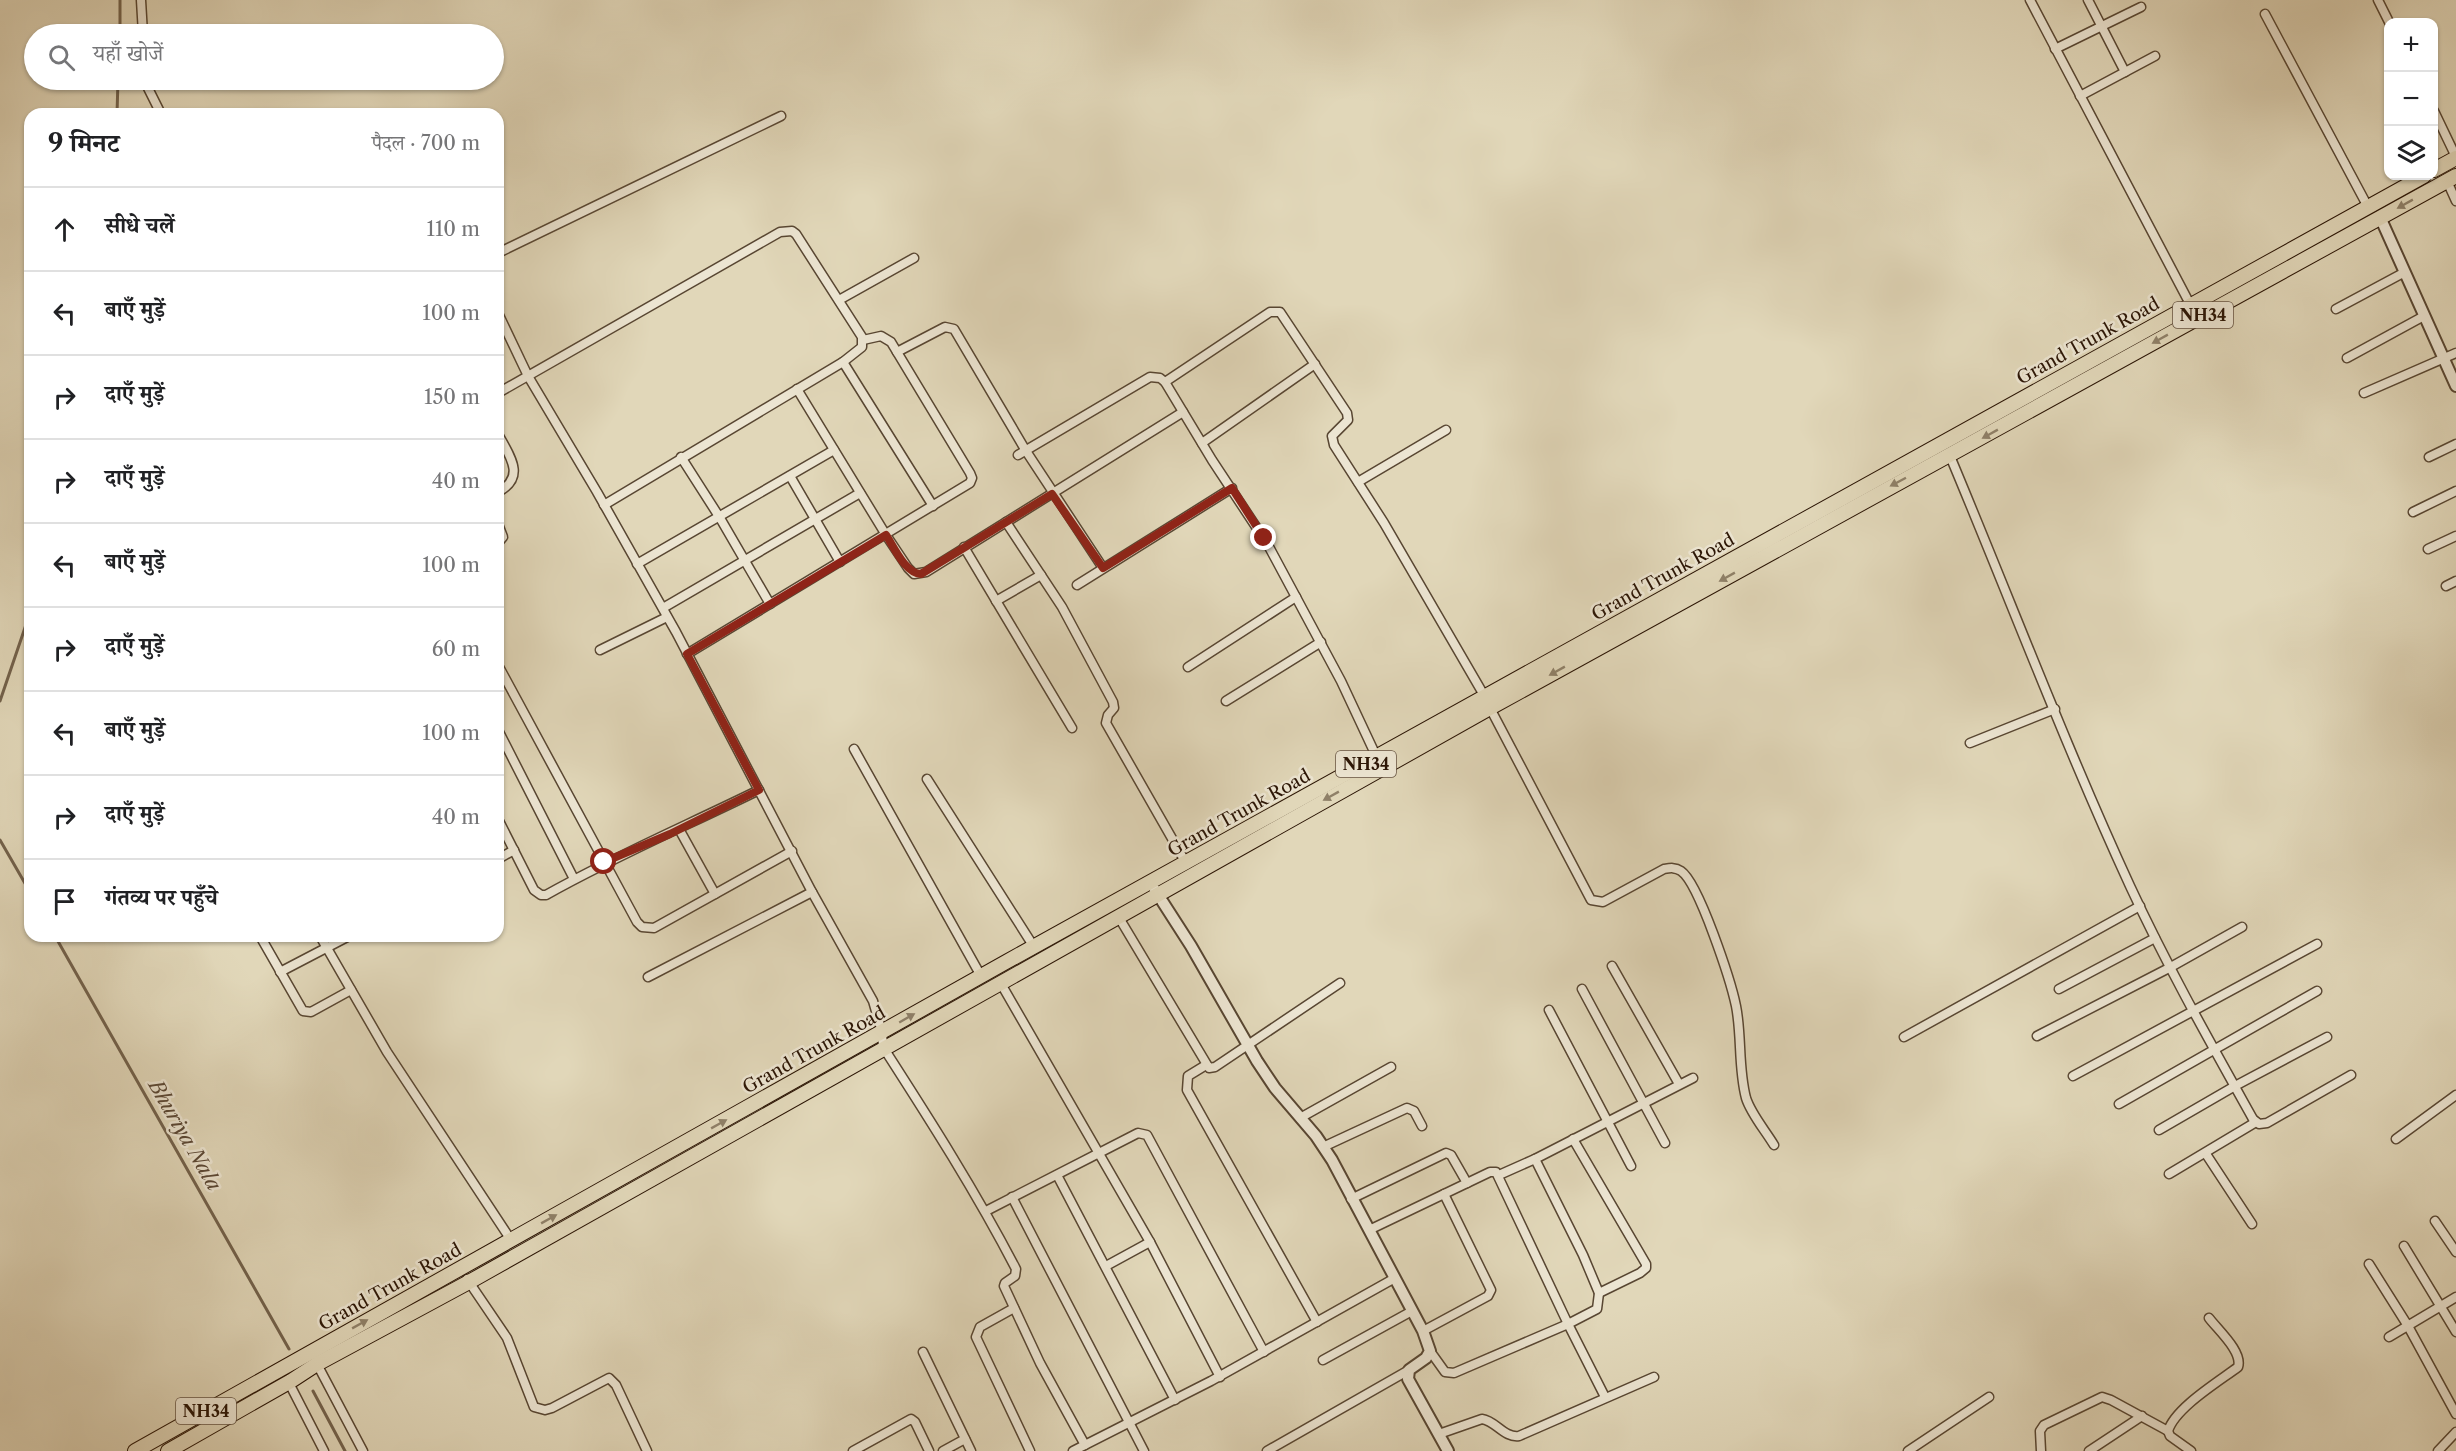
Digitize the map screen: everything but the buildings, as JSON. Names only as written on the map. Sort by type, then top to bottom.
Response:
[{"type":"highway","points":[[2438,167],[2456,157]]},
{"type":"highway","name":"Grand Trunk Road","points":[[1506,692],[1950,456],[2452,178]]},
{"type":"highway","name":"Grand Trunk Road","points":[[135,1451],[981,976],[1034,947],[1154,888],[1487,703],[1900,465],[2417,180]]},
{"type":"highway","name":"Grand Trunk Road","points":[[168,1451],[314,1366],[469,1282],[1118,916],[1186,863],[1379,763]]},
{"type":"street","points":[[141,0],[142,24]]},
{"type":"street","points":[[2030,0],[2191,306]]},
{"type":"street","points":[[2088,0],[2125,72]]},
{"type":"street","points":[[2378,0],[2387,18]]},
{"type":"street","points":[[2055,49],[2141,7]]},
{"type":"street","points":[[2265,14],[2368,207]]},
{"type":"street","points":[[2080,96],[2155,56]]},
{"type":"street","points":[[149,90],[158,108]]},
{"type":"street","points":[[504,250],[781,116]]},
{"type":"street","points":[[2438,121],[2456,157]]},
{"type":"street","points":[[2452,178],[2456,201]]},
{"type":"street","points":[[2380,217],[2456,386]]},
{"type":"street","points":[[504,390],[786,231],[796,234],[863,340],[860,350],[604,505]]},
{"type":"street","points":[[839,300],[914,258]]},
{"type":"street","points":[[2336,309],[2405,272]]},
{"type":"street","points":[[1165,382],[1275,311],[1283,315],[1348,417],[1346,423],[1334,433],[1332,440],[1440,618],[1591,900],[1603,902],[1664,869],[1679,869],[1690,881],[1714,934],[1730,984],[1739,1027],[1746,1099],[1774,1145]]},
{"type":"street","points":[[2347,358],[2424,316]]},
{"type":"street","points":[[504,326],[528,376],[665,613],[812,892],[873,1001],[882,1032],[883,1047],[940,1134],[986,1211],[1016,1269],[1015,1275],[1004,1284],[1014,1308],[1040,1363],[1085,1445]]},
{"type":"street","points":[[897,352],[945,327],[954,329],[1022,453],[1103,568]]},
{"type":"street","points":[[687,654],[966,487],[972,478],[891,342],[881,336],[863,340]]},
{"type":"street","points":[[2364,393],[2456,353]]},
{"type":"street","points":[[843,362],[933,506]]},
{"type":"street","points":[[1202,443],[1315,364]]},
{"type":"street","points":[[1022,453],[1150,377],[1160,378],[1165,382],[1268,545],[1321,642],[1379,763]]},
{"type":"street","points":[[797,389],[886,535],[908,568],[915,574],[926,572],[1183,412]]},
{"type":"street","points":[[1358,482],[1446,430]]},
{"type":"street","points":[[2429,457],[2456,444]]},
{"type":"street","points":[[504,446],[512,463],[514,478],[504,488]]},
{"type":"street","points":[[637,564],[834,450]]},
{"type":"street","points":[[1950,456],[2082,777],[2140,906],[2169,968],[2256,1122],[2267,1123],[2351,1075]]},
{"type":"street","points":[[681,458],[720,518],[770,604]]},
{"type":"street","points":[[790,476],[840,562]]},
{"type":"street","points":[[1077,585],[1232,488]]},
{"type":"street","points":[[2413,512],[2456,490]]},
{"type":"street","points":[[600,650],[665,613],[744,560],[860,493]]},
{"type":"street","points":[[1006,522],[1067,616],[1113,702],[1114,708],[1108,715],[1106,723],[1186,863]]},
{"type":"street","points":[[2428,549],[2456,536]]},
{"type":"street","points":[[964,547],[1072,729]]},
{"type":"street","points":[[996,601],[1041,575]]},
{"type":"street","points":[[2446,586],[2456,581]]},
{"type":"street","points":[[1188,667],[1296,597]]},
{"type":"street","points":[[1226,701],[1321,642]]},
{"type":"street","points":[[504,676],[637,922],[648,928],[654,928],[792,851]]},
{"type":"street","points":[[1970,743],[2055,709]]},
{"type":"street","points":[[504,742],[574,879]]},
{"type":"street","points":[[854,749],[981,976]]},
{"type":"street","points":[[927,779],[1034,947]]},
{"type":"street","points":[[504,831],[534,890],[541,895],[546,895],[604,862],[759,790]]},
{"type":"street","points":[[679,829],[714,894]]},
{"type":"street","points":[[504,856],[514,850]]},
{"type":"street","points":[[1154,888],[1275,1088],[1323,1146],[1423,1331],[1430,1351],[1445,1372],[1454,1373],[1568,1324],[1597,1309],[1599,1293],[1583,1255],[1535,1159]]},
{"type":"street","points":[[648,977],[812,892]]},
{"type":"street","points":[[1904,1037],[2140,906]]},
{"type":"street","points":[[1118,916],[1209,1068],[1215,1067],[1248,1046],[1340,983]]},
{"type":"street","points":[[2037,1036],[2169,968],[2242,927]]},
{"type":"street","points":[[2058,989],[2156,938]]},
{"type":"street","points":[[263,942],[300,1008],[311,1012],[351,990]]},
{"type":"street","points":[[324,942],[387,1052],[511,1240]]},
{"type":"street","points":[[280,972],[338,942]]},
{"type":"street","points":[[2073,1076],[2317,944]]},
{"type":"street","points":[[1612,966],[1679,1084]]},
{"type":"street","points":[[1000,982],[1150,1242],[1220,1377]]},
{"type":"street","points":[[1582,989],[1665,1143]]},
{"type":"street","points":[[2119,1104],[2317,991]]},
{"type":"street","points":[[1548,1010],[1631,1166]]},
{"type":"street","points":[[2159,1130],[2327,1037]]},
{"type":"street","points":[[1206,1065],[1188,1076],[1187,1090],[1317,1322]]},
{"type":"street","points":[[1300,1118],[1391,1067]]},
{"type":"street","points":[[1498,1175],[1535,1159],[1693,1078]]},
{"type":"street","points":[[2396,1139],[2456,1095]]},
{"type":"street","points":[[1323,1146],[1407,1108],[1414,1111],[1422,1126]]},
{"type":"street","points":[[2169,1174],[2206,1154],[2256,1122]]},
{"type":"street","points":[[986,1211],[1138,1133],[1147,1135],[1264,1352]]},
{"type":"street","points":[[1573,1139],[1646,1264],[1646,1268],[1640,1273],[1599,1293]]},
{"type":"street","points":[[1352,1199],[1446,1153],[1451,1155],[1467,1183]]},
{"type":"street","points":[[2206,1154],[2252,1224]]},
{"type":"street","points":[[1369,1230],[1490,1172],[1496,1172],[1605,1398]]},
{"type":"street","points":[[1057,1175],[1175,1400]]},
{"type":"street","points":[[1423,1331],[1488,1296],[1491,1290],[1444,1194]]},
{"type":"street","points":[[1012,1197],[1144,1451]]},
{"type":"street","points":[[2435,1221],[2456,1252]]},
{"type":"street","points":[[1106,1266],[1150,1242]]},
{"type":"street","points":[[2404,1246],[2456,1332]]},
{"type":"street","points":[[2369,1264],[2408,1326],[2456,1414]]},
{"type":"street","points":[[461,1268],[507,1338],[534,1407],[545,1410],[552,1408],[609,1378],[616,1384],[647,1451]]},
{"type":"street","points":[[1073,1451],[1220,1377],[1395,1278]]},
{"type":"street","points":[[2389,1337],[2456,1297]]},
{"type":"street","points":[[1014,1308],[980,1327],[976,1337],[1029,1451]]},
{"type":"street","points":[[1323,1360],[1412,1311]]},
{"type":"street","points":[[2168,1431],[2174,1419],[2239,1363],[2237,1354],[2209,1318]]},
{"type":"street","points":[[1267,1451],[1409,1370],[1426,1358],[1430,1351]]},
{"type":"street","points":[[923,1352],[970,1451]]},
{"type":"street","points":[[314,1366],[363,1451]]},
{"type":"street","points":[[1409,1370],[1408,1379],[1448,1451]]},
{"type":"street","points":[[1438,1434],[1482,1419],[1515,1437],[1654,1377]]},
{"type":"street","points":[[290,1382],[324,1451]]},
{"type":"street","points":[[1908,1451],[1989,1397]]},
{"type":"street","points":[[2041,1451],[2040,1431],[2044,1425],[2095,1399],[2106,1398],[2168,1431],[2176,1441],[2191,1451]]},
{"type":"street","points":[[2089,1451],[2142,1416]]},
{"type":"street","points":[[853,1451],[911,1419],[915,1422],[929,1451]]},
{"type":"street","points":[[2438,1451],[2456,1432]]},
{"type":"street","points":[[943,1451],[965,1439]]},
{"type":"waterway","name":"Bhuriya Nala","points":[[120,0],[120,24]]},
{"type":"waterway","name":"Bhuriya Nala","points":[[117,108],[118,90]]},
{"type":"waterway","name":"Bhuriya Nala","points":[[0,701],[24,631]]},
{"type":"waterway","name":"Bhuriya Nala","points":[[0,840],[24,882]]},
{"type":"waterway","name":"Bhuriya Nala","points":[[58,942],[289,1349]]},
{"type":"waterway","name":"Bhuriya Nala","points":[[313,1391],[345,1451]]},
{"type":"route","points":[[604,862],[670,834],[759,790],[687,654],[886,535],[908,568],[915,574],[921,574],[1052,494],[1103,568],[1232,488],[1264,538]]}]
